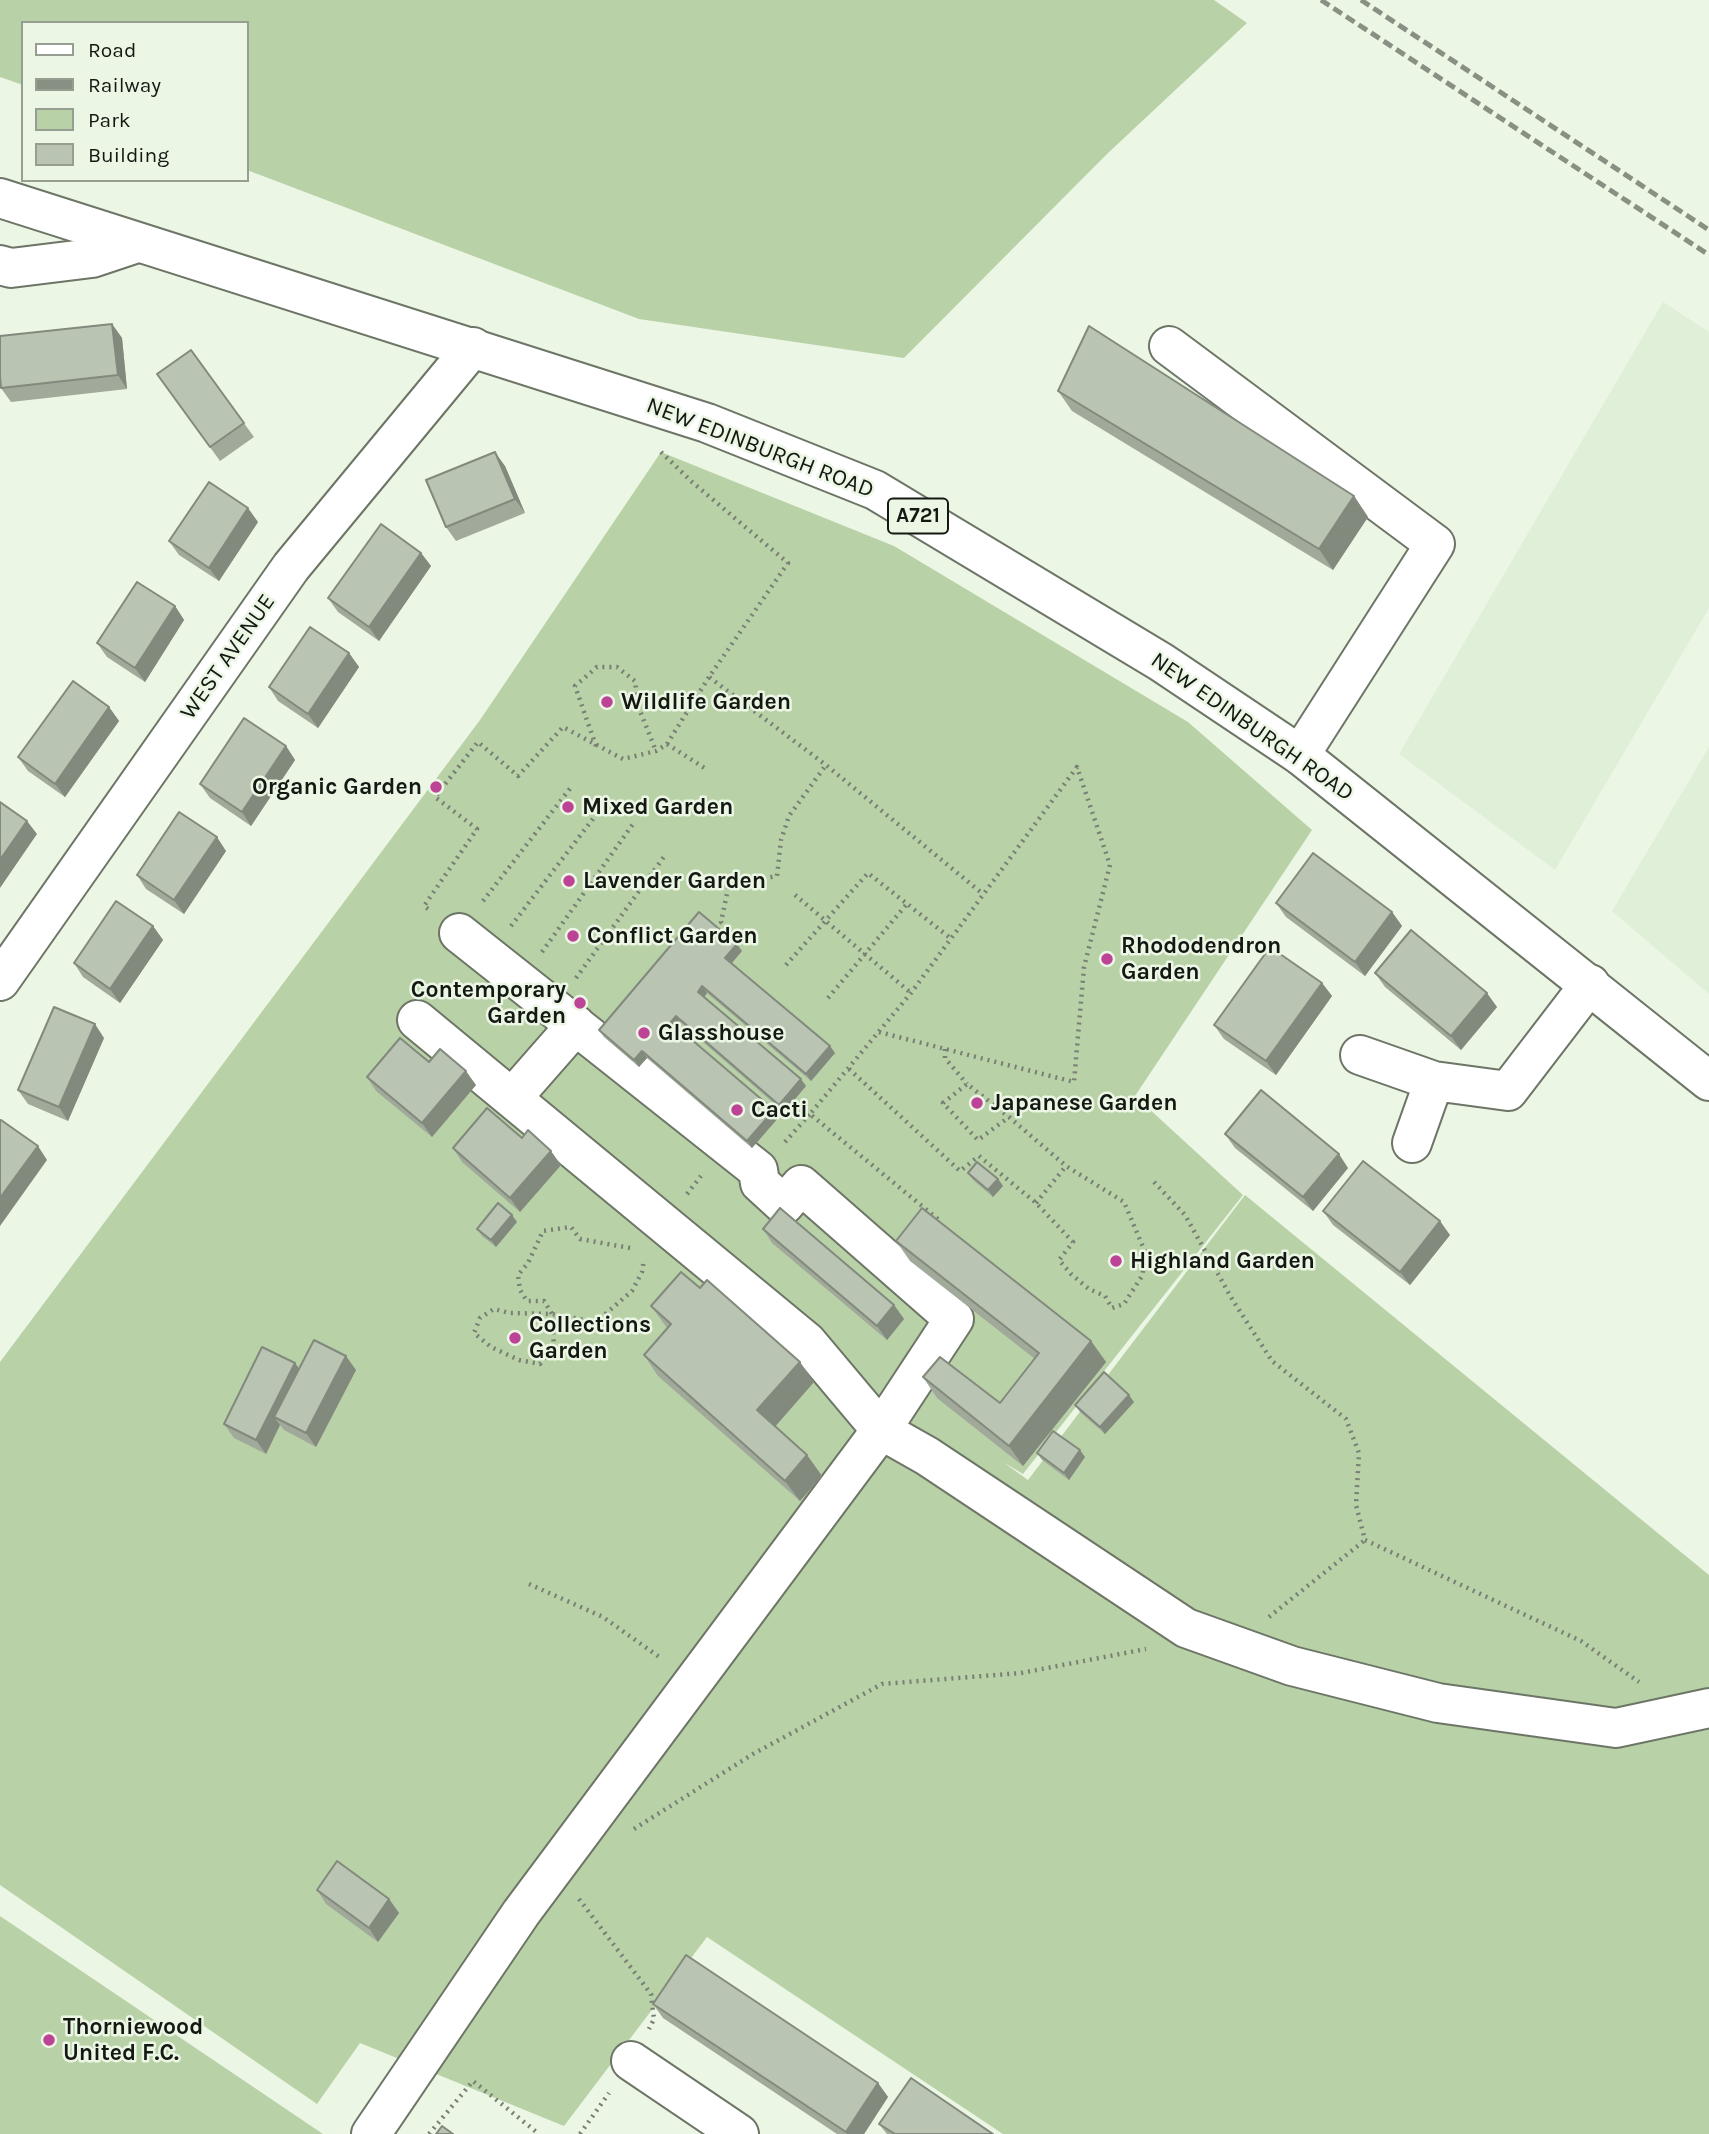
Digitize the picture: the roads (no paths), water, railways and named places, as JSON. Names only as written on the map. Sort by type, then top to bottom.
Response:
[{"type":"main road","name":"NEW EDINBURGH ROAD","points":[[0,198],[707,423],[875,490],[1161,662],[1300,755],[1709,1081]]},
{"type":"main road","points":[[0,265],[11,268],[92,258],[137,243]]},
{"type":"main road","points":[[1169,346],[1435,544],[1300,755]]},
{"type":"main road","name":"WEST AVENUE","points":[[0,981],[291,567],[473,347]]},
{"type":"main road","points":[[371,2134],[521,1913],[881,1430],[954,1319],[801,1185],[784,1205],[760,1183],[758,1170],[473,945]]},
{"type":"main road","points":[[1360,1055],[1434,1081],[1508,1091],[1590,984]]},
{"type":"main road","points":[[512,1098],[565,1016]]},
{"type":"main road","points":[[417,1020],[807,1342],[881,1430],[938,1464],[1186,1628],[1292,1666],[1438,1703],[1616,1728],[1696,1710]]},
{"type":"main road","points":[[1412,1143],[1434,1081]]},
{"type":"main road","points":[[631,2061],[739,2134]]},
{"type":"railway","points":[[1321,0],[1709,255]]},
{"type":"railway","points":[[1361,0],[1709,230]]},
{"type":"place","name":"Wildlife Garden","points":[[607,702]]},
{"type":"place","name":"Organic Garden","points":[[436,787]]},
{"type":"place","name":"Mixed Garden","points":[[568,807]]},
{"type":"place","name":"Lavender Garden","points":[[569,881]]},
{"type":"place","name":"Conflict Garden","points":[[573,936]]},
{"type":"place","name":"Rhododendron Garden","points":[[1107,959]]},
{"type":"place","name":"Contemporary Garden","points":[[580,1003]]},
{"type":"place","name":"Glasshouse","points":[[644,1033]]},
{"type":"place","name":"Japanese Garden","points":[[977,1103]]},
{"type":"place","name":"Cacti","points":[[737,1110]]},
{"type":"place","name":"Highland Garden","points":[[1116,1261]]},
{"type":"place","name":"Collections Garden","points":[[515,1338]]},
{"type":"place","name":"Thorniewood United F.C.","points":[[49,2040]]}]
